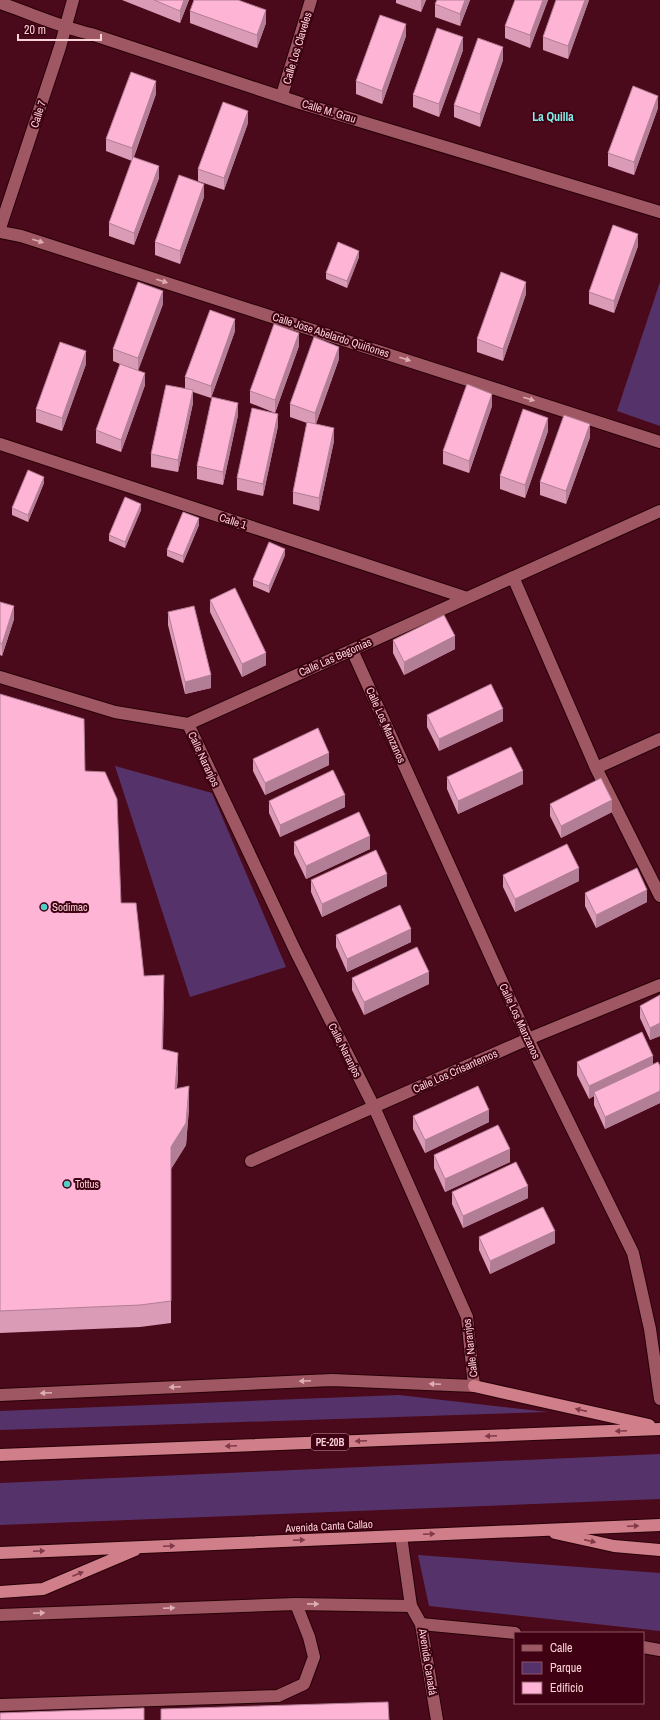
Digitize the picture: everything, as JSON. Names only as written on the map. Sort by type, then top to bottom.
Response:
[{"type":"highway","points":[[474,1386],[660,1429]]},
{"type":"highway","name":"PE-20B","points":[[0,1455],[660,1429]]},
{"type":"highway","name":"Avenida Canta Callao","points":[[0,1553],[660,1525]]},
{"type":"highway","points":[[538,1530],[614,1546],[660,1550]]},
{"type":"highway","points":[[0,1592],[43,1589],[142,1547]]},
{"type":"street","name":"Calle 7","points":[[0,228],[73,0]]},
{"type":"street","name":"Calle Los Claveles","points":[[282,95],[311,0]]},
{"type":"street","name":"Calle M. Grau","points":[[0,3],[46,19],[65,28],[91,34],[248,86],[282,95],[300,103],[660,212]]},
{"type":"street","name":"Calle Jose Abelardo Quiñones","points":[[0,232],[44,243],[660,442]]},
{"type":"street","name":"Calle 1","points":[[0,444],[467,598]]},
{"type":"street","name":"Calle Las Begonias","points":[[188,724],[660,511]]},
{"type":"street","points":[[513,577],[596,768],[660,896]]},
{"type":"street","name":"Calle Los Manzanos","points":[[352,650],[528,1039],[633,1253],[650,1329],[660,1399]]},
{"type":"street","points":[[0,677],[115,712],[188,724]]},
{"type":"street","name":"Calle Naranjos","points":[[188,724],[295,950],[374,1107],[467,1318],[474,1386]]},
{"type":"street","points":[[596,768],[660,739]]},
{"type":"street","name":"Calle Los Crisantemos","points":[[251,1161],[528,1039],[660,985]]},
{"type":"street","points":[[0,1395],[332,1380],[474,1386]]},
{"type":"street","name":"Avenida Canadá","points":[[401,1536],[411,1606],[422,1624],[437,1720]]},
{"type":"street","points":[[0,1705],[278,1696],[304,1684],[314,1657],[309,1637],[296,1604]]},
{"type":"street","points":[[0,1615],[296,1604],[411,1606]]},
{"type":"street","points":[[422,1624],[514,1633]]},
{"type":"street","points":[[644,1647],[660,1650]]},
{"type":"green space","points":[[660,282],[660,426],[617,411]]},
{"type":"green space","points":[[115,766],[212,793],[286,967],[190,997]]},
{"type":"green space","points":[[399,1395],[548,1412],[0,1430],[0,1411]]},
{"type":"green space","points":[[660,1454],[660,1499],[0,1525],[0,1483]]},
{"type":"green space","points":[[418,1555],[660,1573],[660,1631],[429,1606]]},
{"type":"building","points":[[154,0],[184,0],[180,11]]},
{"type":"building","points":[[194,0],[238,0],[266,10],[257,35],[190,11]]},
{"type":"building","points":[[437,0],[465,0],[460,14],[435,4]]},
{"type":"building","points":[[515,0],[543,0],[530,35],[505,26]]},
{"type":"building","points":[[556,0],[585,0],[568,46],[543,37]]},
{"type":"building","points":[[380,15],[406,24],[382,91],[356,81]]},
{"type":"building","points":[[437,28],[463,37],[439,104],[413,95]]},
{"type":"building","points":[[478,38],[503,47],[480,114],[454,105]]},
{"type":"building","points":[[131,72],[156,81],[132,148],[106,139]]},
{"type":"building","points":[[633,86],[658,96],[634,162],[608,153]]},
{"type":"building","points":[[223,102],[248,111],[224,178],[198,169]]},
{"type":"building","points":[[133,157],[159,166],[134,233],[109,223]]},
{"type":"building","points":[[179,175],[204,184],[180,251],[155,242]]},
{"type":"building","points":[[613,225],[638,234],[614,301],[589,292]]},
{"type":"building","points":[[338,242],[359,251],[347,281],[326,273]]},
{"type":"building","points":[[501,272],[526,282],[503,349],[477,339]]},
{"type":"building","points":[[138,282],[163,291],[138,358],[113,349]]},
{"type":"building","points":[[210,310],[235,319],[211,386],[185,377]]},
{"type":"building","points":[[274,324],[299,333],[275,400],[250,391]]},
{"type":"building","points":[[314,337],[339,347],[315,413],[290,404]]},
{"type":"building","points":[[60,342],[86,351],[62,418],[36,409]]},
{"type":"building","points":[[120,364],[145,373],[121,440],[96,430]]},
{"type":"building","points":[[467,384],[492,394],[469,461],[443,451]]},
{"type":"building","points":[[166,385],[193,390],[178,460],[151,454]]},
{"type":"building","points":[[212,397],[238,403],[223,472],[197,466]]},
{"type":"building","points":[[252,408],[278,414],[263,484],[237,478]]},
{"type":"building","points":[[523,409],[548,418],[525,485],[500,476]]},
{"type":"building","points":[[564,415],[590,424],[566,491],[540,482]]},
{"type":"building","points":[[307,422],[334,428],[319,498],[293,492]]},
{"type":"building","points":[[28,470],[44,477],[28,515],[12,508]]},
{"type":"building","points":[[125,497],[141,504],[125,542],[109,535]]},
{"type":"building","points":[[183,512],[199,518],[183,556],[167,550]]},
{"type":"building","points":[[269,542],[285,549],[269,586],[253,580]]},
{"type":"building","points":[[235,588],[266,653],[242,664],[210,600]]},
{"type":"building","points":[[0,602],[14,606],[2,644],[0,643]]},
{"type":"building","points":[[194,606],[211,675],[185,682],[168,612]]},
{"type":"building","points":[[444,615],[455,636],[404,662],[393,640]]},
{"type":"building","points":[[491,684],[503,709],[439,739],[427,715]]},
{"type":"building","points":[[0,694],[84,719],[85,771],[105,772],[117,799],[121,903],[136,903],[144,976],[164,975],[162,1049],[178,1053],[175,1089],[189,1086],[186,1123],[171,1147],[171,1301],[140,1305],[0,1311]]},
{"type":"building","points":[[318,728],[329,753],[265,783],[253,759]]},
{"type":"building","points":[[511,747],[523,771],[458,801],[447,777]]},
{"type":"building","points":[[333,770],[345,795],[280,825],[269,801]]},
{"type":"building","points":[[601,778],[612,800],[561,826],[550,804]]},
{"type":"building","points":[[359,812],[370,836],[306,866],[294,842]]},
{"type":"building","points":[[567,844],[579,868],[515,899],[503,875]]},
{"type":"building","points":[[376,850],[387,874],[322,904],[311,880]]},
{"type":"building","points":[[637,868],[647,890],[596,915],[585,893]]},
{"type":"building","points":[[400,905],[411,929],[347,959],[336,935]]},
{"type":"building","points":[[417,947],[429,972],[364,1002],[352,978]]},
{"type":"building","points":[[660,995],[660,1023],[650,1028],[640,1006]]},
{"type":"building","points":[[642,1032],[653,1056],[589,1086],[577,1062]]},
{"type":"building","points":[[658,1062],[660,1066],[660,1091],[605,1117],[594,1092]]},
{"type":"building","points":[[478,1086],[489,1110],[425,1140],[413,1116]]},
{"type":"building","points":[[498,1125],[510,1149],[445,1179],[434,1155]]},
{"type":"building","points":[[516,1162],[528,1186],[463,1216],[452,1192]]},
{"type":"building","points":[[543,1207],[555,1231],[490,1261],[479,1237]]},
{"type":"building","points":[[388,1702],[389,1720],[161,1720],[161,1709]]},
{"type":"building","points":[[144,1708],[144,1720],[0,1720],[0,1713]]},
{"type":"place","name":"Sodimac","points":[[44,907]]},
{"type":"place","name":"Tottus","points":[[67,1184]]},
{"type":"district","name":"La Quilla","points":[[553,117]]}]
